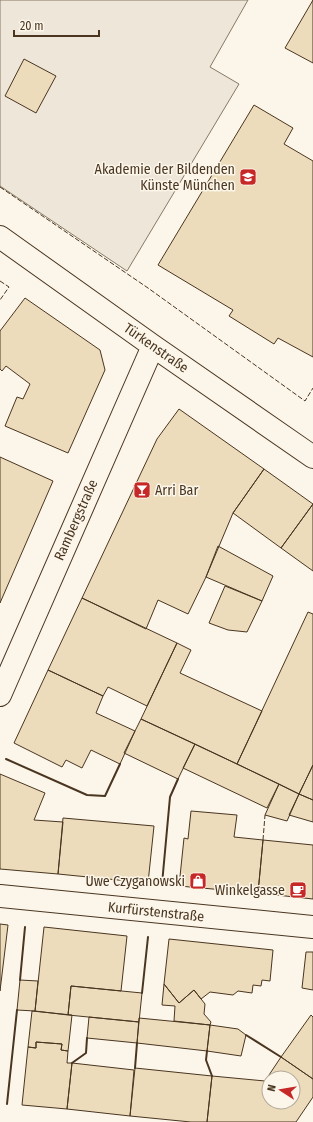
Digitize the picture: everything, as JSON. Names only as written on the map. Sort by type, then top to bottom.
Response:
[{"type":"street","name":"Türkenstraße","points":[[0,237],[313,457]]},
{"type":"street","name":"Rambergstraße","points":[[0,695],[153,346]]},
{"type":"street","name":"Kurfürstenstraße","points":[[0,896],[313,927]]},
{"type":"shaded area","points":[[0,0],[248,0],[210,67],[239,84],[127,271],[0,186]]},
{"type":"building","points":[[313,0],[313,63],[285,48]]},
{"type":"building","points":[[24,59],[56,76],[36,113],[5,96]]},
{"type":"building","points":[[254,105],[293,128],[284,144],[313,161],[313,357],[278,338],[274,344],[229,316],[233,310],[158,265]]},
{"type":"building","points":[[25,298],[100,350],[105,370],[68,453],[5,426],[17,397],[23,399],[30,384],[6,366],[2,371],[0,369],[0,331]]},
{"type":"building","points":[[179,409],[264,469],[233,513],[206,577],[188,614],[158,600],[146,629],[82,598],[157,439]]},
{"type":"building","points":[[0,457],[53,481],[0,603]]},
{"type":"building","points":[[264,469],[313,504],[281,548],[233,513]]},
{"type":"building","points":[[313,504],[313,571],[281,548]]},
{"type":"building","points":[[218,546],[273,576],[262,601],[206,577]]},
{"type":"building","points":[[225,586],[262,601],[247,632],[228,630],[209,623]]},
{"type":"building","points":[[82,598],[177,643],[147,706],[108,687],[103,696],[48,670]]},
{"type":"building","points":[[308,612],[313,614],[313,765],[299,794],[237,764]]},
{"type":"building","points":[[177,643],[191,650],[180,673],[262,711],[237,764],[141,719]]},
{"type":"building","points":[[48,670],[103,696],[96,713],[135,731],[120,764],[91,750],[82,768],[66,760],[62,767],[14,743]]},
{"type":"building","points":[[141,719],[195,744],[178,779],[124,753]]},
{"type":"building","points":[[195,744],[279,784],[267,808],[183,768]]},
{"type":"building","points":[[313,765],[313,800],[299,794]]},
{"type":"building","points":[[0,774],[45,793],[34,820],[63,822],[58,874],[0,869]]},
{"type":"building","points":[[279,784],[299,794],[287,821],[265,815]]},
{"type":"building","points":[[299,794],[313,800],[313,822],[289,815]]},
{"type":"building","points":[[191,811],[237,815],[234,837],[263,840],[258,893],[179,886],[184,838],[188,839]]},
{"type":"building","points":[[63,818],[154,826],[148,883],[58,874]]},
{"type":"building","points":[[263,840],[313,845],[313,899],[258,893]]},
{"type":"building","points":[[0,924],[8,925],[0,991]]},
{"type":"building","points":[[44,927],[127,936],[121,991],[71,986],[68,1015],[35,1011]]},
{"type":"building","points":[[169,939],[273,950],[270,981],[262,980],[261,986],[253,985],[252,993],[238,991],[233,995],[210,992],[201,999],[194,990],[179,1003],[164,984]]},
{"type":"building","points":[[306,952],[313,952],[313,990],[302,988]]},
{"type":"building","points":[[20,980],[38,981],[35,1011],[17,1010]]},
{"type":"building","points":[[164,984],[179,1003],[194,990],[205,1004],[204,1014],[211,1022],[210,1025],[174,1021],[175,1006],[162,1005]]},
{"type":"building","points":[[71,986],[142,993],[139,1022],[68,1015]]},
{"type":"building","points":[[32,1011],[72,1015],[68,1051],[61,1050],[62,1044],[36,1042],[36,1048],[28,1047]]},
{"type":"building","points":[[311,1015],[313,1017],[313,1079],[281,1057]]},
{"type":"building","points":[[89,1017],[139,1022],[137,1043],[87,1038]]},
{"type":"building","points":[[139,1018],[210,1025],[207,1051],[137,1043]]},
{"type":"building","points":[[210,1025],[238,1029],[246,1035],[241,1056],[207,1051]]},
{"type":"building","points":[[36,1042],[62,1044],[61,1050],[68,1051],[67,1063],[72,1063],[67,1109],[22,1105],[28,1047],[36,1048]]},
{"type":"building","points":[[281,1057],[300,1070],[272,1070]]},
{"type":"building","points":[[72,1063],[134,1070],[130,1116],[67,1109]]},
{"type":"building","points":[[135,1068],[212,1076],[207,1122],[191,1122],[130,1116]]},
{"type":"building","points":[[301,1071],[313,1079],[313,1097],[296,1122],[207,1122],[212,1076],[261,1081],[261,1110],[301,1110]]},
{"type":"fence","points":[[0,187],[148,288],[305,401],[313,388]]},
{"type":"fence","points":[[0,281],[9,287],[0,300]]},
{"type":"fence","points":[[263,840],[265,815]]},
{"type":"wall","points":[[6,759],[87,795],[105,796],[120,764]]},
{"type":"wall","points":[[162,884],[170,797],[178,779]]},
{"type":"wall","points":[[20,980],[25,927]]},
{"type":"wall","points":[[142,993],[148,937]]},
{"type":"wall","points":[[7,1104],[17,1010]]},
{"type":"wall","points":[[246,1035],[281,1057]]},
{"type":"wall","points":[[72,1063],[86,1053],[87,1038]]},
{"type":"wall","points":[[135,1068],[137,1043]]},
{"type":"wall","points":[[207,1051],[206,1060],[212,1076]]},
{"type":"place","name":"Akademie der Bildenden Künste München","points":[[248,177]]},
{"type":"place","name":"Arri Bar","points":[[142,490]]},
{"type":"place","name":"Uwe Czyganowski","points":[[198,881]]},
{"type":"place","name":"Winkelgasse","points":[[298,890]]}]
